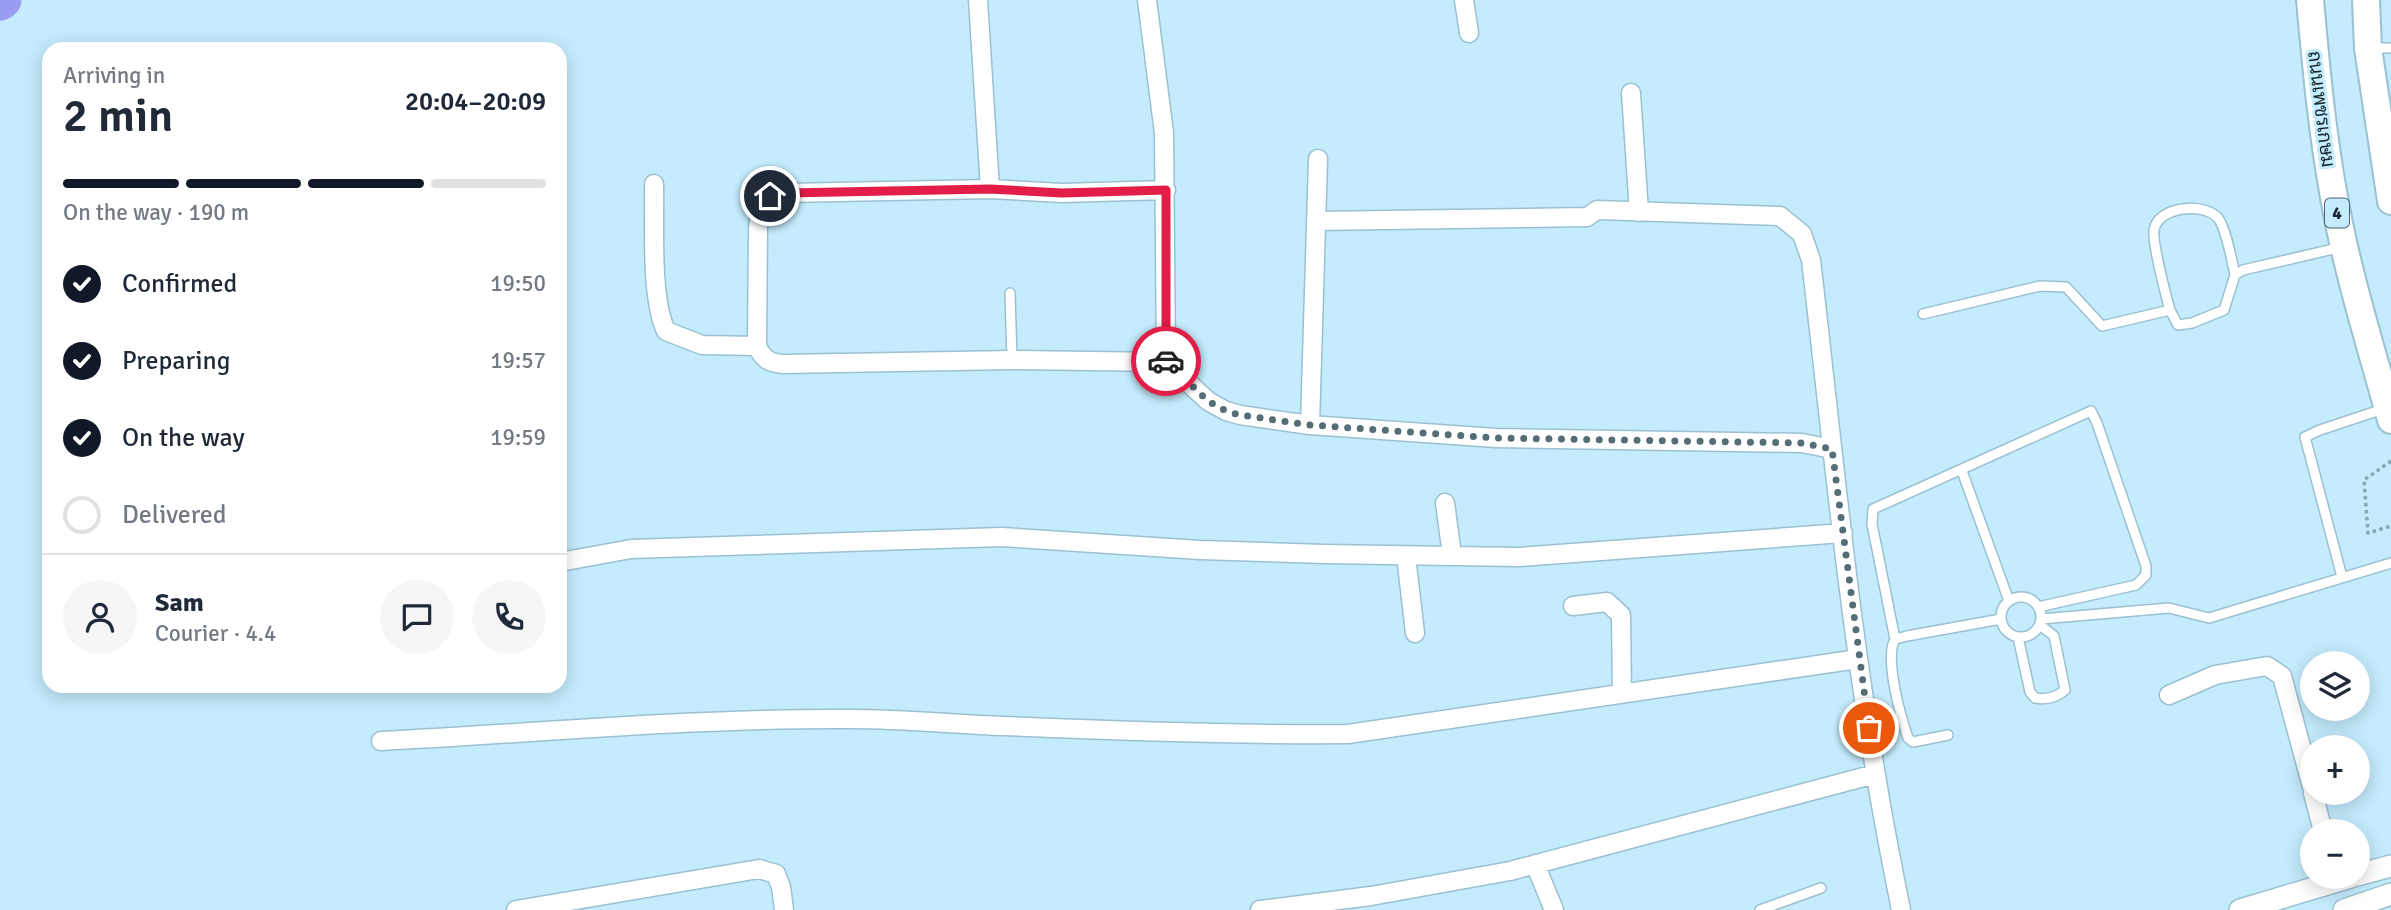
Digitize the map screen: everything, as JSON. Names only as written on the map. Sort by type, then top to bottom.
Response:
[{"type":"main road","name":"ถนนเพชรเกษม","points":[[2310,0],[2330,169],[2344,246],[2389,414]]},
{"type":"main road","points":[[2366,0],[2379,48],[2391,201]]},
{"type":"street","points":[[978,0],[990,189]]},
{"type":"street","points":[[1147,0],[1164,133],[1166,362]]},
{"type":"street","points":[[1464,0],[1469,33]]},
{"type":"street","points":[[1631,93],[1639,212]]},
{"type":"street","points":[[1310,425],[1318,159]]},
{"type":"street","points":[[654,184],[657,297],[659,316],[666,331],[702,345],[757,346]]},
{"type":"street","points":[[1166,190],[1062,193],[990,189],[786,193],[764,200],[758,228],[757,346],[761,356],[770,363],[783,364],[1012,360],[1166,362],[1208,401],[1226,411],[1310,425],[1496,438],[1802,443],[1832,449]]},
{"type":"street","points":[[1316,221],[1587,216],[1597,210],[1780,216],[1802,234],[1811,260],[1858,659],[1875,774],[1900,910]]},
{"type":"street","points":[[1445,503],[1452,555]]},
{"type":"street","points":[[567,561],[631,549],[1002,537],[1200,550],[1518,557],[1843,533]]},
{"type":"street","points":[[1406,556],[1415,634]]},
{"type":"street","points":[[1573,606],[1606,602],[1621,615],[1622,694]]},
{"type":"street","points":[[381,741],[528,734],[694,721],[853,719],[1293,735],[1348,734],[1858,659]]},
{"type":"street","points":[[2169,695],[2216,675],[2267,666],[2282,676],[2300,743]]},
{"type":"street","points":[[1260,910],[1371,896],[1535,864],[1875,774]]},
{"type":"street","points":[[1535,864],[1554,910]]},
{"type":"street","points":[[2370,872],[2391,866]]},
{"type":"street","points":[[516,910],[759,869],[776,874],[784,910]]},
{"type":"street","points":[[2240,910],[2306,889]]},
{"type":"street","points":[[2344,910],[2391,894]]},
{"type":"lane","points":[[2199,208],[2212,213],[2220,221],[2235,275],[2224,310],[2192,323],[2178,325],[2170,310],[2154,230],[2161,217],[2175,211],[2199,208]]},
{"type":"lane","points":[[2235,275],[2243,270],[2344,246]]},
{"type":"lane","points":[[1923,314],[2040,286],[2066,287],[2102,326],[2170,310]]},
{"type":"lane","points":[[1010,293],[1012,360]]},
{"type":"lane","points":[[1948,735],[1913,742],[1908,738],[1903,726],[1892,669],[1892,644],[1895,639],[1872,524],[1873,509],[2091,411],[2146,566],[2146,575],[2136,585],[2038,607],[2025,598],[2009,601],[2001,619],[2006,631],[2018,637],[2031,635],[2040,622],[2169,608],[2209,618],[2391,563]]},
{"type":"lane","points":[[2343,577],[2305,437],[2320,430],[2389,414]]},
{"type":"lane","points":[[1962,471],[2009,601]]},
{"type":"lane","points":[[2018,637],[2031,692],[2035,698],[2042,700],[2065,690],[2057,645],[2054,636],[2040,622],[2038,607]]},
{"type":"lane","points":[[1895,639],[2001,619]]},
{"type":"lane","points":[[1760,910],[1777,907],[1821,888]]},
{"type":"path","points":[[2391,461],[2364,480],[2368,533],[2391,526]]},
{"type":"way so far","points":[[1166,361],[1208,401],[1226,411],[1310,425],[1496,438],[1802,443],[1832,449],[1869,728]]},
{"type":"route","points":[[770,196],[786,193],[990,189],[1062,193],[1166,190],[1166,361]]}]
